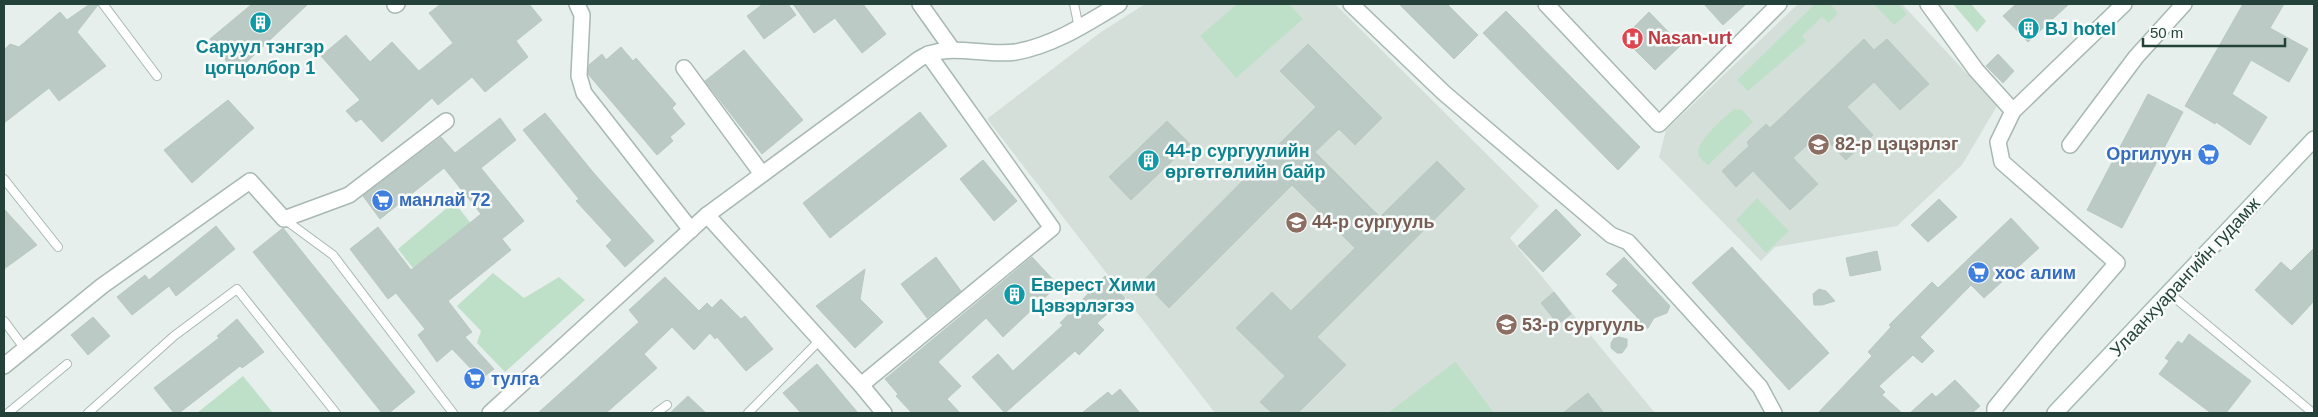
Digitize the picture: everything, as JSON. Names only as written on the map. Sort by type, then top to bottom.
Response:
[{"type":"street","points":[[577,4],[582,15],[579,76],[584,93],[690,230]]},
{"type":"street","points":[[920,4],[952,50]]},
{"type":"street","points":[[490,413],[707,214],[928,54],[952,50],[982,53],[1015,52],[1048,42],[1080,28],[1119,4]]},
{"type":"street","points":[[1351,4],[1444,93],[1611,235],[1628,242],[1760,387],[1774,413]]},
{"type":"street","points":[[1546,4],[1659,124],[1779,4]]},
{"type":"street","points":[[1928,4],[1976,70],[2013,112]]},
{"type":"street","points":[[1995,413],[1995,408],[2117,263],[2002,162],[1998,142],[2013,112],[2124,4]]},
{"type":"street","points":[[2070,145],[2136,58],[2184,4]]},
{"type":"street","points":[[862,385],[1052,228],[928,54]]},
{"type":"street","points":[[684,68],[762,174]]},
{"type":"street","points":[[4,366],[102,286],[250,181],[284,219],[349,195],[446,122]]},
{"type":"street","name":"Улаанхуарангийн гудамж","points":[[2055,413],[2314,140]]},
{"type":"street","points":[[707,214],[862,385],[884,413]]},
{"type":"lane","points":[[103,4],[156,76]]},
{"type":"lane","points":[[1074,4],[1080,28]]},
{"type":"lane","points":[[4,179],[58,247]]},
{"type":"lane","points":[[284,219],[333,255],[453,413]]},
{"type":"lane","points":[[88,413],[174,336],[237,289],[336,413]]},
{"type":"lane","points":[[2169,294],[2313,413]]},
{"type":"lane","points":[[4,321],[24,349]]},
{"type":"lane","points":[[748,413],[820,340]]},
{"type":"lane","points":[[8,413],[67,364]]},
{"type":"lane","points":[[656,413],[667,405]]},
{"type":"shaded area","name":"44-р сургууль","points":[[1145,4],[1335,4],[1539,206],[1510,238],[1655,413],[1215,413],[987,119],[1101,32]]},
{"type":"shaded area","name":"82-р цэцэрлэг","points":[[1798,4],[1902,4],[1997,106],[1962,165],[1897,226],[1775,247],[1761,261],[1659,157],[1666,130]]},
{"type":"green space","points":[[1237,4],[1289,4],[1303,19],[1236,78],[1200,36]]},
{"type":"green space","points":[[1815,4],[1830,4],[1838,13],[1829,23],[1822,17],[1802,36],[1806,41],[1748,91],[1737,80]]},
{"type":"green space","points":[[1874,4],[1898,4],[1907,14],[1894,25]]},
{"type":"green space","points":[[1953,4],[1971,4],[1986,21],[1977,32]]},
{"type":"green space","points":[[1734,109],[1742,110],[1753,122],[1708,165],[1699,156],[1698,151],[1701,144],[1717,124]]},
{"type":"green space","points":[[1757,198],[1789,231],[1766,253],[1736,220]]},
{"type":"green space","points":[[454,202],[473,226],[417,273],[398,249]]},
{"type":"green space","points":[[493,273],[524,298],[559,277],[585,300],[505,372],[477,343],[481,331],[457,306]]},
{"type":"green space","points":[[1455,362],[1494,413],[1388,413]]},
{"type":"green space","points":[[243,376],[273,413],[197,413]]},
{"type":"building","points":[[90,4],[98,5],[77,32],[106,66],[59,101],[49,88],[4,123],[4,50],[10,44],[19,47],[60,12],[67,20]]},
{"type":"building","name":"Саруул тэнгэр цогцолбор 1","points":[[252,4],[308,4],[235,73],[210,39]]},
{"type":"building","points":[[441,4],[529,4],[542,20],[516,41],[528,57],[485,92],[472,77],[438,105],[432,98],[382,142],[361,119],[356,122],[346,111],[360,100],[321,56],[346,35],[370,62],[392,42],[419,71],[453,43],[429,13]]},
{"type":"building","points":[[763,4],[788,4],[796,15],[764,39],[747,16]]},
{"type":"building","points":[[793,4],[863,4],[886,34],[862,53],[835,18],[814,33]]},
{"type":"building","points":[[1399,4],[1447,4],[1478,35],[1454,59]]},
{"type":"building","points":[[1704,4],[1746,4],[1723,25]]},
{"type":"building","name":"BJ hotel","points":[[2016,4],[2069,4],[2028,42],[2003,16]]},
{"type":"building","points":[[2243,4],[2284,4],[2270,28],[2308,49],[2289,82],[2251,60],[2232,94],[2267,117],[2250,145],[2216,122],[2215,124],[2185,106]]},
{"type":"building","points":[[1506,11],[1640,147],[1618,170],[1483,33]]},
{"type":"building","points":[[1649,12],[1681,45],[1655,70],[1623,38]]},
{"type":"building","points":[[1864,39],[1874,50],[1887,39],[1929,84],[1900,110],[1874,82],[1847,107],[1873,135],[1846,160],[1820,133],[1793,158],[1818,184],[1790,210],[1753,171],[1736,187],[1722,171],[1749,146],[1747,142],[1766,124],[1770,128]]},
{"type":"building","points":[[1308,44],[1382,118],[1355,145],[1339,129],[1315,152],[1380,217],[1437,161],[1465,189],[1317,337],[1346,365],[1298,413],[1272,413],[1260,402],[1285,376],[1236,328],[1272,292],[1291,311],[1355,248],[1292,185],[1169,308],[1143,281],[1316,107],[1280,71]]},
{"type":"building","points":[[621,47],[633,61],[636,58],[676,104],[672,108],[685,124],[670,137],[673,141],[657,155],[588,74],[589,65],[602,54],[606,60]]},
{"type":"building","points":[[744,50],[803,120],[762,154],[705,81]]},
{"type":"building","points":[[1998,54],[2014,71],[2003,83],[1986,66]]},
{"type":"building","points":[[2148,94],[2183,112],[2122,228],[2087,210]]},
{"type":"building","points":[[228,100],[254,128],[192,183],[164,150]]},
{"type":"building","points":[[920,112],[947,146],[830,238],[803,203]]},
{"type":"building","points":[[545,113],[592,171],[654,241],[625,267],[606,246],[612,240],[576,201],[579,199],[523,130]]},
{"type":"building","points":[[500,118],[516,140],[481,168],[524,221],[502,239],[511,250],[448,301],[472,332],[465,337],[494,369],[481,379],[452,349],[437,362],[418,335],[425,329],[396,293],[388,299],[350,249],[378,227],[411,270],[481,214],[444,168],[380,219],[363,196],[441,137],[455,153]]},
{"type":"building","name":"44-р сургуулийн өргөтгөлийн байр","points":[[1167,121],[1190,144],[1131,200],[1109,177]]},
{"type":"building","points":[[983,160],[1017,201],[994,221],[960,179]]},
{"type":"building","points":[[1939,199],[1957,217],[1928,242],[1911,225]]},
{"type":"building","points":[[4,209],[37,245],[4,269]]},
{"type":"building","points":[[1556,209],[1581,235],[1543,272],[1518,246]]},
{"type":"building","points":[[2011,218],[2039,248],[1984,298],[1971,285],[1920,337],[1934,351],[1922,363],[1913,355],[1879,386],[1885,392],[1882,395],[1902,413],[1818,413],[1872,356],[1868,352],[1891,327],[1889,325],[1932,282],[1938,288]]},
{"type":"building","points":[[216,226],[235,249],[176,296],[169,286],[132,315],[117,297],[145,275],[149,280]]},
{"type":"building","points":[[283,228],[415,392],[389,413],[382,413],[253,252]]},
{"type":"building","points":[[1732,247],[1829,353],[1789,390],[1692,283]]},
{"type":"building","points":[[2314,248],[2314,301],[2292,325],[2255,290],[2281,262],[2291,271]]},
{"type":"building","points":[[1877,251],[1881,270],[1850,276],[1846,258]]},
{"type":"building","points":[[936,257],[961,291],[927,318],[901,284]]},
{"type":"building","points":[[1032,257],[1058,285],[1003,337],[986,318],[938,362],[961,386],[947,399],[960,413],[912,413],[896,396],[898,394],[885,379]]},
{"type":"building","points":[[1624,257],[1670,306],[1667,313],[1654,318],[1648,328],[1638,329],[1637,317],[1612,291],[1618,285],[1606,274]]},
{"type":"building","points":[[865,269],[860,299],[883,322],[855,348],[816,306]]},
{"type":"building","points":[[1105,276],[1125,298],[1097,323],[1104,330],[1079,355],[1075,351],[1005,413],[972,377],[998,354],[1013,371],[1063,325],[1060,323]]},
{"type":"building","points":[[665,277],[699,311],[707,303],[712,308],[721,299],[741,319],[745,316],[773,349],[746,371],[717,337],[715,339],[710,333],[694,350],[672,327],[644,354],[657,368],[606,413],[538,413],[639,322],[629,310]]},
{"type":"building","points":[[1819,289],[1826,291],[1835,301],[1814,305],[1813,294]]},
{"type":"building","points":[[1554,292],[1571,314],[1558,324],[1541,303]]},
{"type":"building","points":[[93,317],[110,336],[88,355],[71,335]]},
{"type":"building","points":[[237,319],[264,352],[242,368],[240,366],[179,413],[174,413],[154,388],[219,338],[217,336]]},
{"type":"building","points":[[2189,334],[2251,381],[2226,413],[2211,413],[2159,374],[2169,361],[2165,358],[2178,341],[2182,344]]},
{"type":"building","points":[[1614,338],[1627,339],[1627,346],[1622,353],[1617,353],[1611,348]]},
{"type":"building","points":[[817,364],[858,413],[801,413],[783,393]]},
{"type":"building","points":[[1955,380],[1980,406],[1972,413],[1910,413],[1932,393],[1936,397]]},
{"type":"building","points":[[1120,389],[1140,413],[1082,413],[1108,392],[1112,396]]},
{"type":"building","points":[[1588,393],[1604,413],[1563,413]]},
{"type":"building","points":[[688,396],[706,413],[670,413]]},
{"type":"place","name":"Саруул тэнгэр цогцолбор 1","points":[[260,22]]},
{"type":"place","name":"BJ hotel","points":[[2029,29]]},
{"type":"place","name":"Nasan-urt","points":[[1632,38]]},
{"type":"place","name":"82-р цэцэрлэг","points":[[1819,144]]},
{"type":"place","name":"Оргилуун","points":[[2208,154]]},
{"type":"place","name":"44-р сургуулийн өргөтгөлийн байр","points":[[1149,161]]},
{"type":"place","name":"манлай 72","points":[[383,200]]},
{"type":"place","name":"44-р сургууль","points":[[1296,222]]},
{"type":"place","name":"хос алим","points":[[1979,273]]},
{"type":"place","name":"Еверест Хими Цэвэрлэгээ","points":[[1015,295]]},
{"type":"place","name":"53-р сургууль","points":[[1506,325]]},
{"type":"place","name":"тулга","points":[[475,379]]}]
